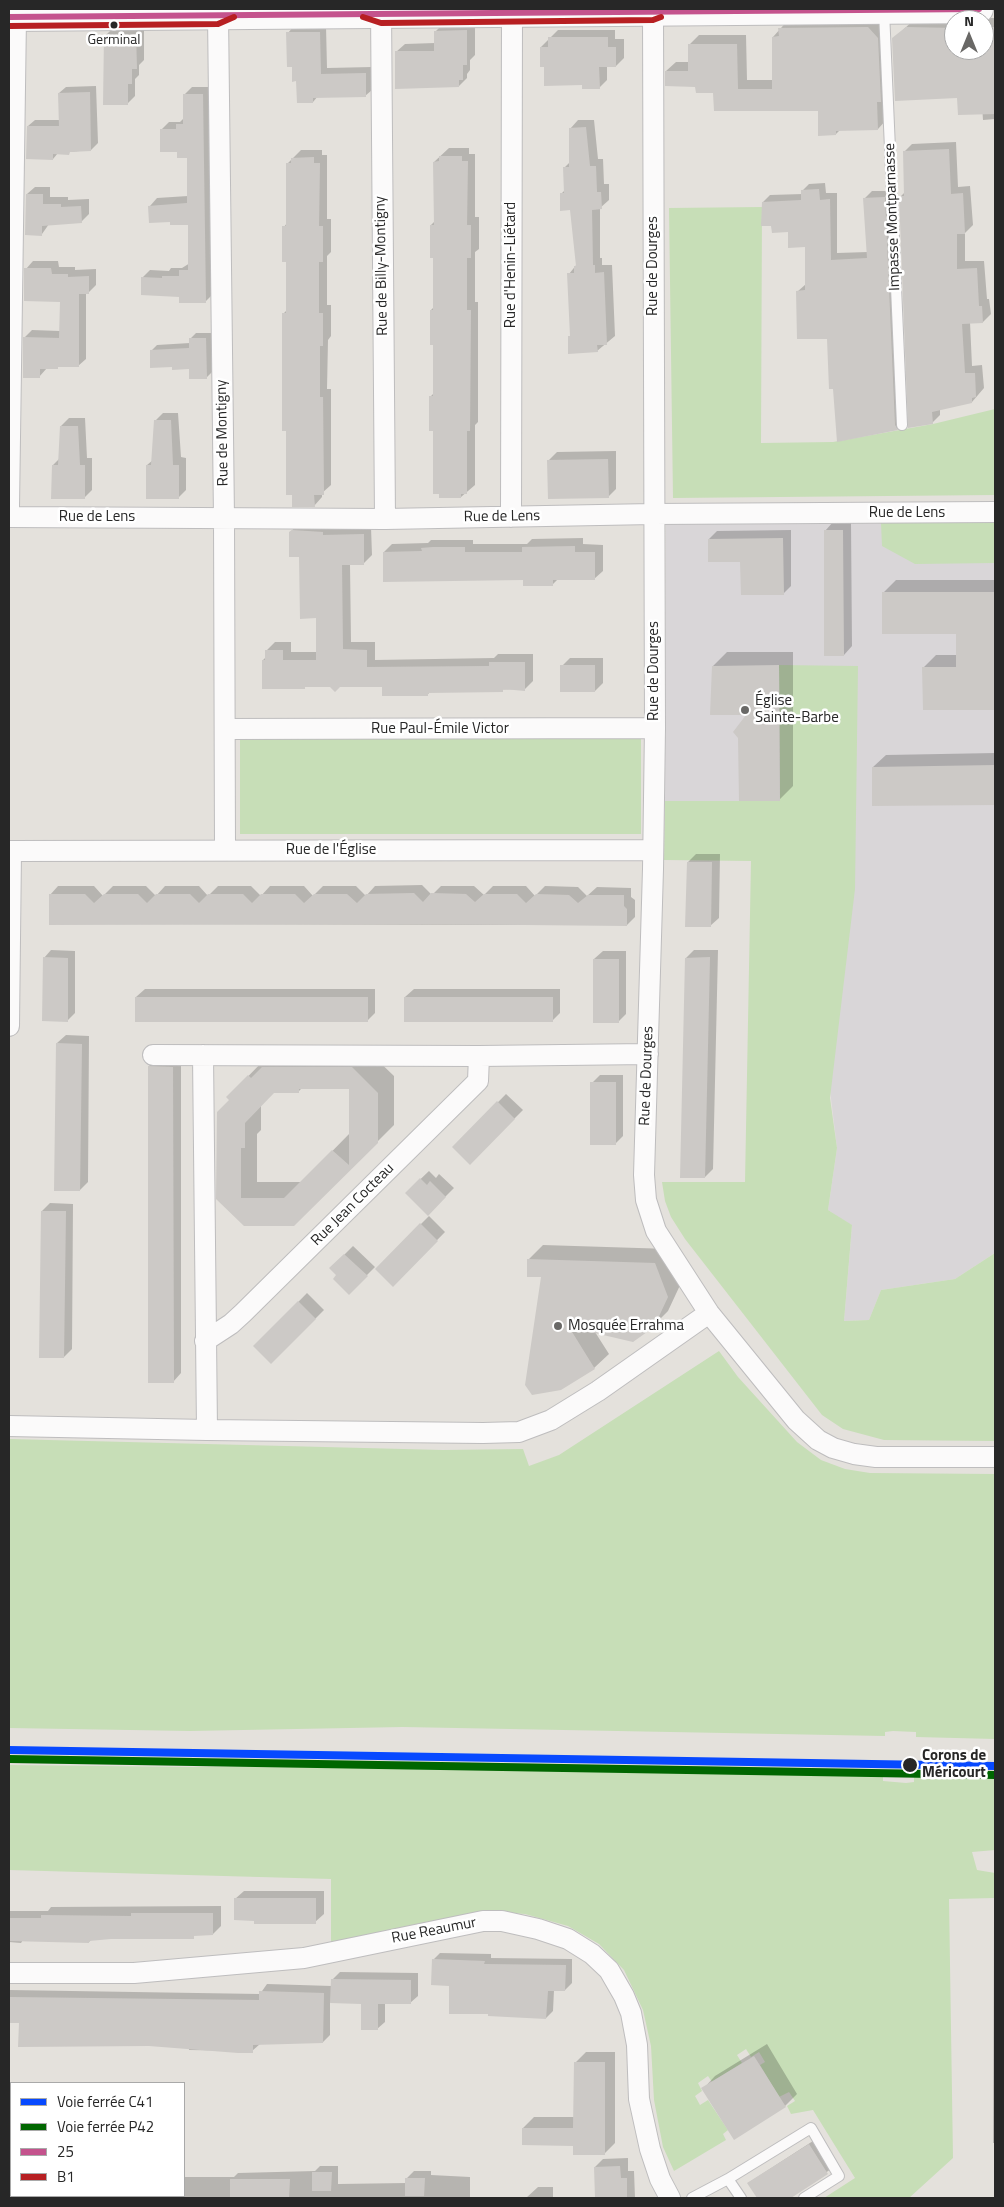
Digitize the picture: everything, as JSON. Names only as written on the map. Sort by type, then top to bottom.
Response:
[{"type":"main road","points":[[13,17],[376,10],[512,12],[979,9]]},
{"type":"street","name":"Rue de Billy-Montigny","points":[[376,10],[385,519]]},
{"type":"street","name":"Rue de Dourges","points":[[655,10],[654,728],[644,1175],[646,1200],[656,1231],[709,1313],[796,1420],[818,1440],[833,1448],[854,1454],[876,1457],[995,1457]]},
{"type":"street","name":"Rue de Montigny","points":[[224,12],[226,850]]},
{"type":"street","name":"Rue d'Henin-Liétard","points":[[511,517],[512,12]]},
{"type":"street","points":[[9,507],[13,17]]},
{"type":"street","name":"Rue de Lens","points":[[9,517],[385,519],[653,514],[995,512]]},
{"type":"street","name":"Rue Paul-Émile Victor","points":[[226,729],[654,728]]},
{"type":"street","name":"Rue de l'Église","points":[[10,851],[652,850]]},
{"type":"street","points":[[9,1026],[10,851]]},
{"type":"street","points":[[153,1055],[479,1056],[648,1054]]},
{"type":"street","points":[[203,1055],[207,1430]]},
{"type":"street","name":"Rue Jean Cocteau","points":[[205,1340],[231,1324],[478,1081],[479,1056]]},
{"type":"street","points":[[9,1426],[207,1430],[519,1432],[551,1420],[598,1391],[709,1313]]},
{"type":"street","name":"Rue Reaumur","points":[[9,1972],[134,1972],[295,1959],[483,1921],[502,1921],[538,1929],[568,1939],[592,1954],[608,1970],[624,1996],[631,2013],[637,2045],[639,2099],[650,2149],[660,2179],[670,2198]]},
{"type":"lane","name":"Impasse Montparnasse","points":[[884,10],[902,425]]},
{"type":"lane","points":[[692,2198],[728,2179],[811,2128],[839,2176],[804,2198]]},
{"type":"lane","points":[[728,2179],[741,2198]]},
{"type":"shaded area","points":[[995,523],[995,1253],[955,1279],[881,1290],[869,1320],[844,1321],[852,1226],[828,1210],[837,1148],[779,666],[780,801],[665,801],[666,524]]},
{"type":"green space","points":[[762,207],[761,443],[833,442],[933,424],[995,409],[995,495],[673,498],[669,208]]},
{"type":"green space","points":[[881,523],[995,523],[995,563],[915,564],[882,546]]},
{"type":"green space","points":[[779,665],[858,666],[855,889],[830,1098],[837,1148],[828,1210],[852,1225],[844,1321],[869,1320],[881,1290],[955,1279],[995,1253],[995,1441],[884,1440],[843,1429],[822,1415],[685,1239],[671,1217],[665,1201],[662,1182],[745,1182],[751,861],[664,860],[665,801],[780,801]]},
{"type":"green space","points":[[641,736],[641,834],[240,834],[240,737]]},
{"type":"green space","points":[[719,1351],[738,1377],[797,1442],[821,1460],[845,1469],[870,1473],[995,1474],[995,1739],[916,1737],[916,1732],[893,1731],[885,1732],[885,1736],[403,1727],[190,1731],[9,1728],[9,1439],[443,1450],[523,1449],[529,1466],[559,1455]]},
{"type":"green space","points":[[9,1765],[192,1767],[360,1765],[883,1775],[883,1781],[906,1783],[914,1782],[914,1775],[995,1777],[995,1850],[972,1852],[977,1870],[995,1873],[995,1898],[949,1899],[953,2158],[909,2198],[824,2198],[855,2178],[813,2110],[791,2114],[787,2106],[795,2101],[789,2092],[779,2097],[760,2065],[765,2062],[759,2052],[751,2057],[746,2049],[737,2055],[742,2063],[712,2082],[708,2076],[698,2083],[702,2091],[695,2096],[700,2105],[708,2100],[728,2130],[723,2134],[726,2140],[674,2171],[663,2147],[654,2100],[651,2046],[643,2010],[624,1970],[599,1944],[568,1926],[525,1914],[484,1911],[331,1943],[331,1879],[9,1870]]},
{"type":"building","points":[[868,27],[878,38],[881,102],[877,102],[878,130],[836,131],[836,135],[818,136],[818,111],[714,111],[713,93],[696,93],[695,87],[665,86],[665,71],[688,71],[688,44],[737,44],[738,89],[772,89],[772,37],[779,36],[778,28]]},
{"type":"building","points":[[906,27],[944,28],[944,60],[994,60],[995,27],[995,114],[958,115],[957,98],[895,101],[892,38]]},
{"type":"building","points":[[467,30],[467,65],[463,65],[463,80],[459,80],[459,87],[395,89],[395,51],[434,51],[434,31]]},
{"type":"building","points":[[286,32],[320,32],[321,74],[366,73],[366,97],[313,98],[313,103],[297,103],[296,81],[292,82],[292,67],[287,67]]},
{"type":"building","points":[[136,34],[137,69],[132,69],[132,84],[128,84],[128,105],[103,105],[104,35]]},
{"type":"building","points":[[548,37],[608,37],[608,47],[616,47],[616,67],[599,67],[600,89],[582,89],[582,85],[544,86],[544,67],[540,67],[540,47],[548,47]]},
{"type":"building","points":[[90,92],[91,151],[70,152],[69,155],[53,154],[53,160],[26,159],[27,126],[59,126],[58,93]]},
{"type":"building","points":[[183,94],[203,94],[206,303],[179,303],[179,297],[141,295],[141,277],[162,278],[162,276],[179,276],[179,270],[188,270],[188,225],[170,225],[170,222],[149,223],[148,206],[187,203],[187,158],[177,158],[177,152],[160,152],[160,129],[176,129],[176,124],[183,124]]},
{"type":"building","points":[[586,127],[590,166],[596,166],[597,192],[601,192],[602,209],[592,210],[593,265],[595,265],[595,273],[604,272],[607,345],[597,345],[598,352],[568,354],[568,336],[570,336],[567,273],[574,273],[574,266],[576,266],[570,210],[560,211],[560,193],[564,193],[563,167],[569,167],[569,128]]},
{"type":"building","points":[[949,149],[951,194],[963,193],[965,234],[957,234],[957,269],[977,268],[979,306],[982,306],[983,323],[962,324],[965,373],[975,373],[976,397],[972,398],[972,403],[932,412],[933,424],[908,428],[899,196],[904,196],[903,151]]},
{"type":"building","points":[[439,156],[462,156],[462,161],[468,161],[467,225],[471,225],[471,258],[467,258],[467,310],[471,310],[470,431],[467,431],[467,494],[461,494],[461,498],[439,498],[439,494],[433,494],[433,431],[429,431],[429,396],[433,396],[433,345],[430,345],[430,310],[433,310],[433,258],[430,258],[430,225],[434,225],[433,162],[439,161]]},
{"type":"building","points":[[314,157],[314,163],[320,163],[319,226],[323,226],[323,262],[319,262],[319,313],[323,313],[323,346],[320,346],[320,397],[323,397],[324,495],[314,495],[315,507],[292,507],[292,495],[286,495],[286,431],[282,431],[282,313],[286,313],[286,262],[282,262],[282,226],[286,226],[286,163],[291,163],[291,158]]},
{"type":"building","points":[[819,189],[820,200],[830,199],[831,260],[867,258],[863,198],[885,197],[895,425],[898,430],[837,442],[833,389],[829,389],[827,339],[797,339],[796,291],[805,290],[805,247],[788,248],[788,232],[772,233],[771,226],[761,226],[762,202],[801,200],[801,190]]},
{"type":"building","points":[[26,194],[43,194],[43,204],[61,204],[61,207],[81,206],[82,223],[42,226],[42,236],[25,235]]},
{"type":"building","points":[[24,268],[51,268],[52,274],[68,274],[68,277],[89,276],[89,294],[79,294],[79,367],[40,369],[40,378],[23,378],[23,337],[59,338],[60,302],[24,301]]},
{"type":"building","points":[[189,338],[206,338],[207,379],[189,379],[189,369],[172,370],[172,367],[150,368],[150,350],[189,348]]},
{"type":"building","points":[[154,420],[171,420],[173,465],[179,465],[179,499],[146,499],[146,465],[151,465]]},
{"type":"building","points":[[60,426],[78,426],[80,465],[85,465],[85,499],[51,499],[52,465],[58,465]]},
{"type":"building","points":[[608,459],[609,498],[548,499],[547,460]]},
{"type":"building","points":[[292,530],[323,532],[323,535],[364,534],[364,565],[342,565],[343,649],[367,650],[367,667],[489,666],[489,662],[525,662],[525,691],[503,689],[503,692],[428,693],[428,696],[382,696],[382,687],[340,687],[335,692],[330,687],[262,689],[262,660],[265,660],[265,650],[283,650],[283,660],[316,660],[316,618],[300,619],[299,557],[289,557],[289,532]]},
{"type":"building","points":[[824,530],[843,530],[844,656],[824,656]]},
{"type":"building","points":[[783,538],[784,595],[741,595],[740,562],[708,562],[708,539]]},
{"type":"building","points":[[575,546],[575,552],[595,552],[595,580],[553,580],[553,586],[523,586],[523,580],[383,582],[383,552],[422,551],[421,548],[433,547],[465,547],[465,552],[522,552],[522,547]]},
{"type":"building","points":[[882,592],[995,592],[995,710],[923,710],[922,667],[956,667],[956,634],[882,634]]},
{"type":"building","points":[[560,665],[595,665],[595,692],[560,692]]},
{"type":"building","name":"Église Sainte-Barbe","points":[[779,665],[780,801],[739,801],[738,738],[733,732],[746,715],[710,715],[712,666]]},
{"type":"building","points":[[995,765],[995,805],[872,806],[872,767]]},
{"type":"building","points":[[687,862],[712,862],[711,927],[685,927]]},
{"type":"building","points":[[414,893],[423,902],[431,893],[466,894],[475,902],[484,894],[517,894],[526,903],[536,894],[569,895],[578,903],[588,895],[624,895],[624,906],[627,909],[627,926],[422,924],[49,925],[49,894],[85,894],[94,903],[104,894],[138,894],[147,903],[156,894],[190,894],[199,903],[208,894],[243,894],[252,903],[261,894],[295,894],[304,903],[314,894],[347,894],[357,903],[366,894]]},
{"type":"building","points":[[43,957],[68,958],[68,1022],[42,1021]]},
{"type":"building","points":[[710,957],[705,1178],[680,1178],[685,958]]},
{"type":"building","points":[[593,959],[619,959],[619,1023],[593,1023]]},
{"type":"building","points":[[135,997],[368,997],[368,1022],[135,1022]]},
{"type":"building","points":[[404,997],[553,997],[553,1022],[404,1022]]},
{"type":"building","points":[[56,1043],[82,1044],[80,1191],[54,1191]]},
{"type":"building","points":[[148,1066],[173,1067],[174,1383],[148,1383]]},
{"type":"building","points":[[262,1067],[352,1067],[378,1093],[378,1143],[294,1226],[244,1226],[216,1199],[217,1112],[229,1100],[226,1097],[248,1075],[251,1078]],"holes":[[[299,1089],[349,1089],[349,1165],[332,1150],[284,1198],[241,1198],[241,1148],[245,1148],[245,1123],[274,1093],[299,1093]]]},
{"type":"building","points":[[590,1082],[616,1082],[616,1145],[590,1145]]},
{"type":"building","points":[[497,1101],[515,1119],[470,1165],[452,1147]]},
{"type":"building","points":[[420,1178],[427,1185],[430,1181],[446,1197],[428,1216],[405,1193]]},
{"type":"building","points":[[41,1211],[66,1211],[64,1358],[39,1358]]},
{"type":"building","points":[[420,1223],[438,1241],[393,1287],[375,1269]]},
{"type":"building","points":[[344,1254],[368,1276],[349,1295],[333,1279],[336,1275],[329,1268]]},
{"type":"building","points":[[527,1259],[655,1263],[668,1297],[654,1327],[633,1342],[569,1327],[595,1369],[561,1390],[532,1395],[525,1385],[541,1277],[527,1277]]},
{"type":"building","points":[[298,1301],[316,1319],[271,1364],[253,1346]]},
{"type":"building","points":[[234,1898],[316,1898],[316,1924],[254,1924],[254,1921],[234,1920]]},
{"type":"building","points":[[131,1913],[213,1913],[213,1935],[194,1936],[194,1939],[111,1939],[89,1941],[89,1943],[9,1941],[9,1918],[41,1918],[41,1915],[131,1916]]},
{"type":"building","points":[[432,1959],[485,1961],[484,1964],[566,1965],[565,1991],[548,1991],[546,2019],[488,2016],[488,2014],[449,2014],[449,1986],[431,1985]]},
{"type":"building","points":[[331,1979],[411,1980],[411,2004],[378,2004],[378,2030],[361,2030],[361,2004],[330,2003]]},
{"type":"building","points":[[259,1991],[324,1993],[323,2043],[253,2045],[253,2053],[149,2046],[18,2047],[19,2023],[9,2023],[9,1997],[259,2000]]},
{"type":"building","points":[[754,2056],[786,2107],[734,2140],[701,2088]]},
{"type":"building","points":[[574,2062],[605,2062],[605,2155],[573,2155],[573,2146],[522,2145],[522,2128],[573,2128]]},
{"type":"building","points":[[809,2144],[828,2174],[791,2198],[757,2198],[747,2183]]},
{"type":"building","points":[[620,2166],[621,2178],[627,2178],[627,2198],[595,2198],[594,2167]]},
{"type":"building","points":[[312,2172],[332,2172],[331,2191],[312,2191]]},
{"type":"building","points":[[405,2178],[425,2178],[424,2196],[405,2196]]},
{"type":"building","points":[[230,2179],[290,2179],[289,2198],[230,2198]]},
{"type":"rail line","name":"C41","points":[[9,1750],[995,1766]]},
{"type":"rail line","name":"P42","points":[[9,1759],[995,1775]]},
{"type":"transit line","name":"25","points":[[9,17],[979,9]]},
{"type":"transit line","name":"B1","points":[[9,26],[218,24],[234,17]]},
{"type":"transit line","name":"B1","points":[[363,17],[381,23],[653,20],[661,17]]},
{"type":"place","name":"Germinal","points":[[114,25]]},
{"type":"place","name":"Église Sainte-Barbe","points":[[745,710]]},
{"type":"place","name":"Mosquée Errahma","points":[[558,1326]]},
{"type":"place","name":"Corons de Méricourt","points":[[910,1765]]}]
